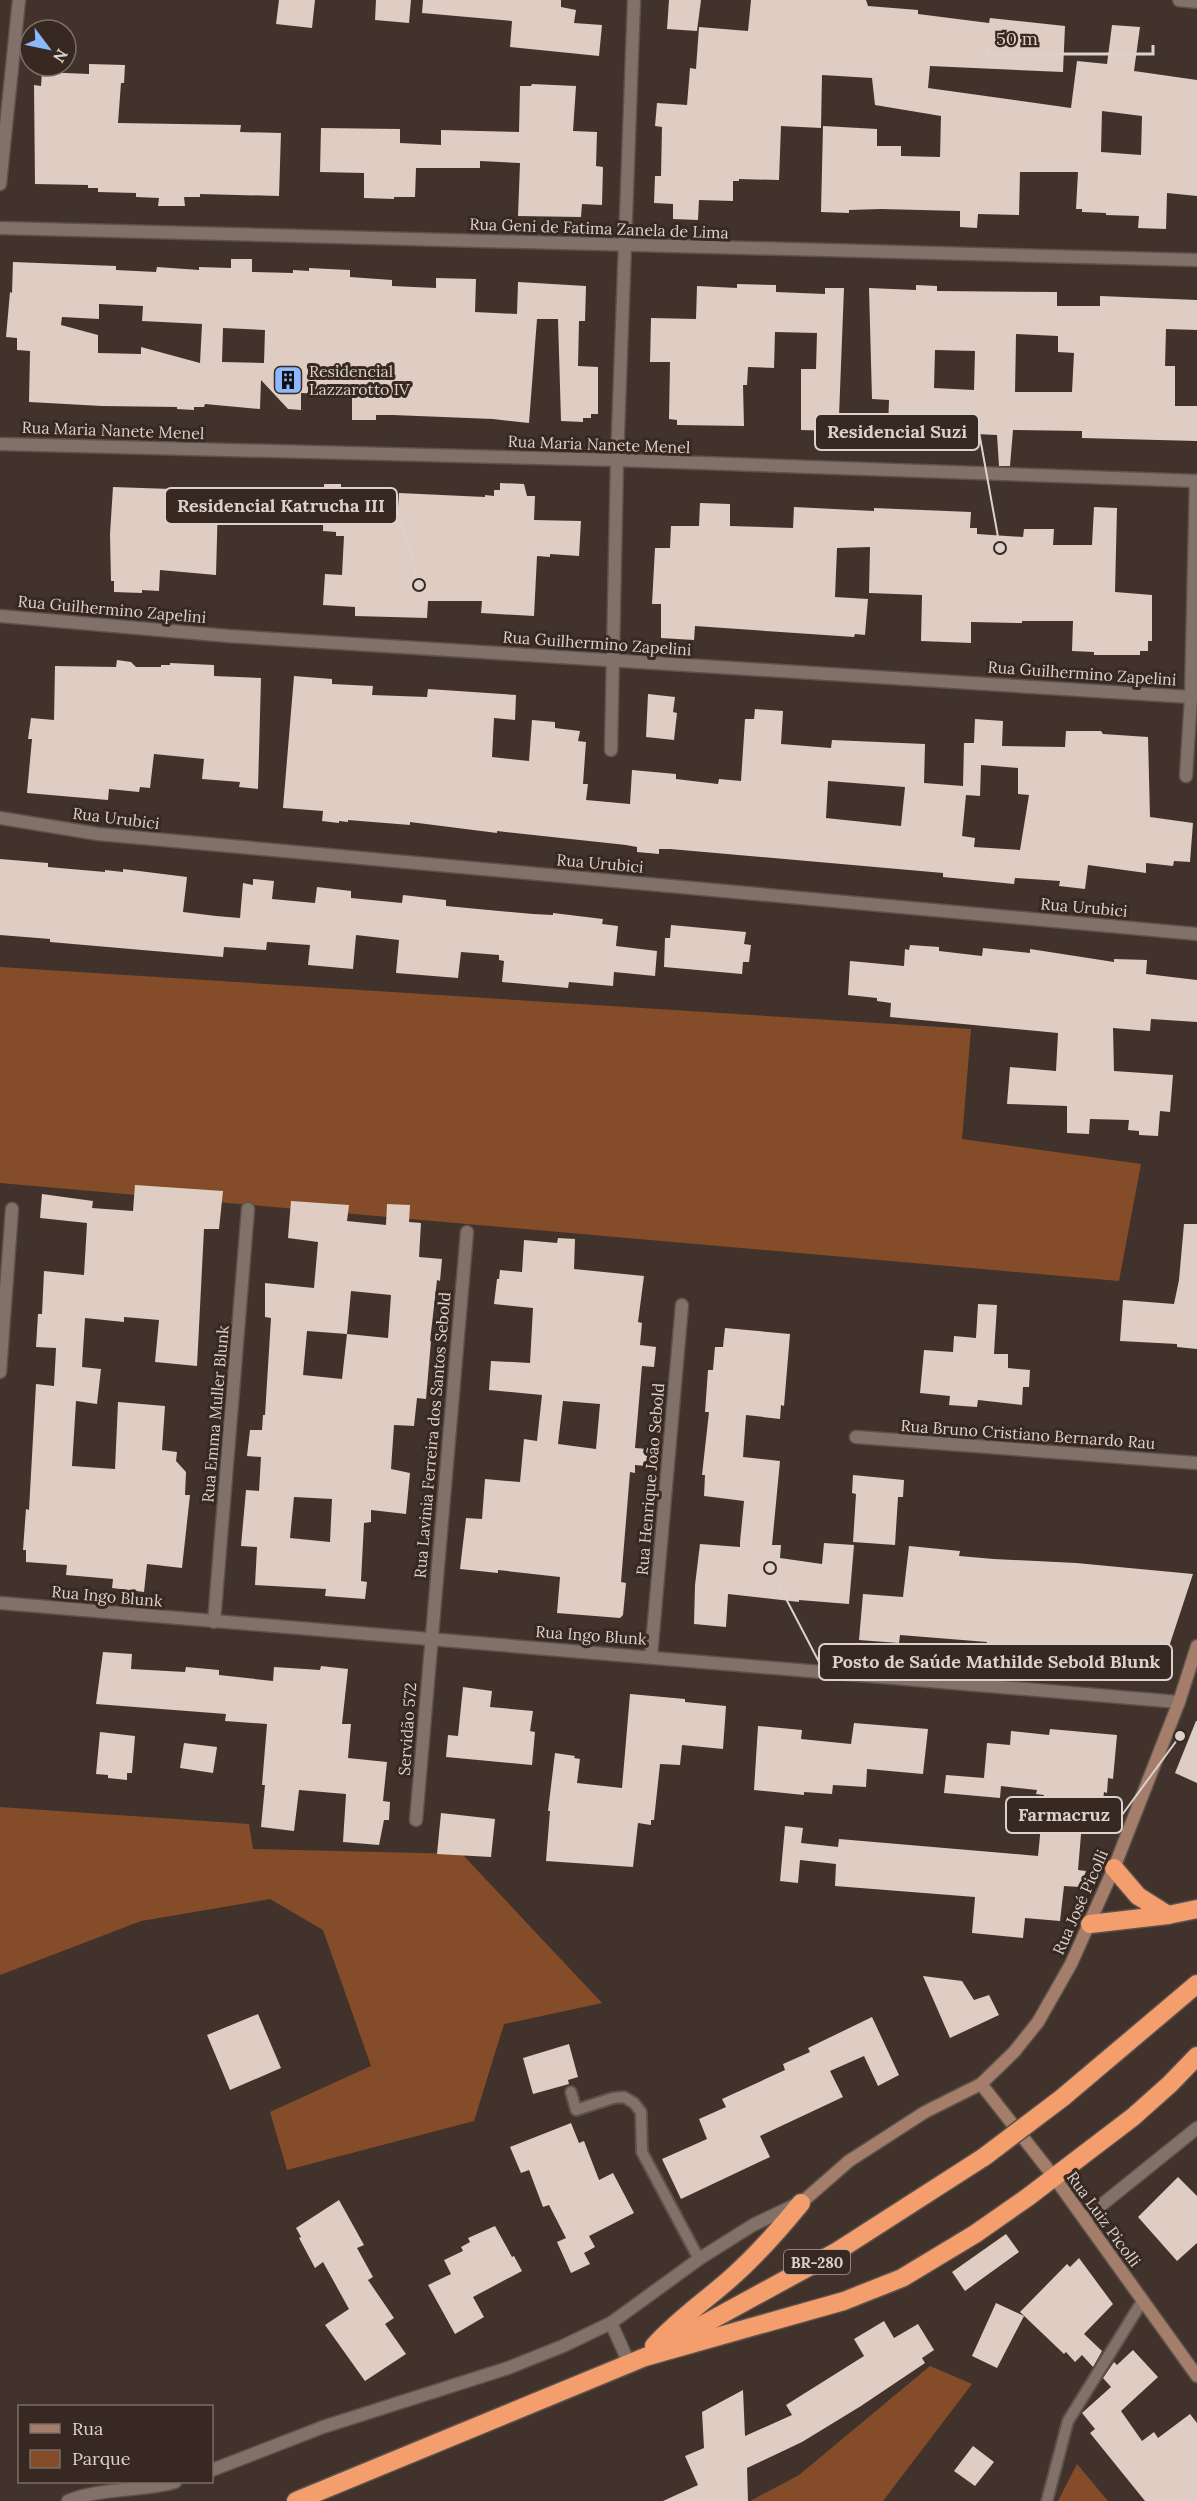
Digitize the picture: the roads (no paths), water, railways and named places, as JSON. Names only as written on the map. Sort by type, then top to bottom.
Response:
[{"type":"highway","points":[[1114,1868],[1138,1896],[1168,1915]]},
{"type":"highway","points":[[1090,1924],[1168,1915],[1197,1909]]},
{"type":"highway","name":"BR-280","points":[[296,2501],[637,2360],[836,2252],[984,2157],[1062,2098],[1197,1984]]},
{"type":"highway","points":[[637,2360],[844,2301],[903,2278],[975,2234],[1054,2177],[1133,2117],[1197,2056]]},
{"type":"highway","points":[[637,2360],[771,2240],[801,2203]]},
{"type":"street","points":[[0,184],[19,0]]},
{"type":"street","points":[[611,750],[616,460],[634,0]]},
{"type":"street","points":[[1179,0],[1197,2]]},
{"type":"street","name":"Rua Geni de Fatima Zanela de Lima","points":[[0,228],[1197,260]]},
{"type":"street","name":"Rua Maria Nanete Menel","points":[[0,444],[616,460],[1196,481]]},
{"type":"street","points":[[1186,776],[1191,697],[1196,481]]},
{"type":"street","name":"Rua Guilhermino Zapelini","points":[[0,616],[228,636],[1191,697]]},
{"type":"street","name":"Rua Urubici","points":[[0,818],[98,834],[1197,934]]},
{"type":"street","points":[[0,1372],[12,1209]]},
{"type":"street","name":"Rua Emma Muller Blunk","points":[[214,1622],[249,1209]]},
{"type":"street","name":"Rua Lavinia Ferreira dos Santos Sebold","points":[[430,1640],[467,1232]]},
{"type":"street","name":"Rua Henrique João Sebold","points":[[651,1656],[682,1305]]},
{"type":"street","name":"Rua Bruno Cristiano Bernardo Rau","points":[[856,1437],[1197,1464]]},
{"type":"street","name":"Rua Ingo Blunk","points":[[0,1603],[1179,1702]]},
{"type":"street","name":"Servidão 572","points":[[416,1820],[430,1640]]},
{"type":"street","name":"Rua José Picolli","points":[[801,2203],[859,2155],[925,2112],[981,2084],[1014,2052],[1038,2022],[1062,1982],[1114,1868],[1179,1702],[1197,1646]]},
{"type":"street","name":"Rua Luiz Picolli","points":[[981,2084],[1054,2177],[1197,2376]]},
{"type":"street","points":[[1084,2219],[1197,2128]]},
{"type":"street","points":[[213,2470],[323,2427],[508,2368],[563,2346],[610,2323],[699,2259],[753,2225],[801,2203]]},
{"type":"street","points":[[610,2323],[637,2360]]},
{"type":"street","points":[[68,2501],[111,2489],[155,2487],[168,2483]]},
{"type":"lane","points":[[571,2091],[576,2110],[613,2098],[624,2097],[634,2103],[640,2112],[642,2152],[699,2259]]},
{"type":"lane","points":[[1047,2501],[1068,2421],[1143,2300]]},
{"type":"place","name":"Residencial Lazzarotto IV","points":[[288,380]]},
{"type":"place","name":"Residencial Suzi","points":[[1000,548]]},
{"type":"place","name":"Residencial Katrucha III","points":[[419,585]]},
{"type":"place","name":"Posto de Saúde Mathilde Sebold Blunk","points":[[770,1568]]},
{"type":"place","name":"Farmacruz","points":[[1180,1736]]}]
